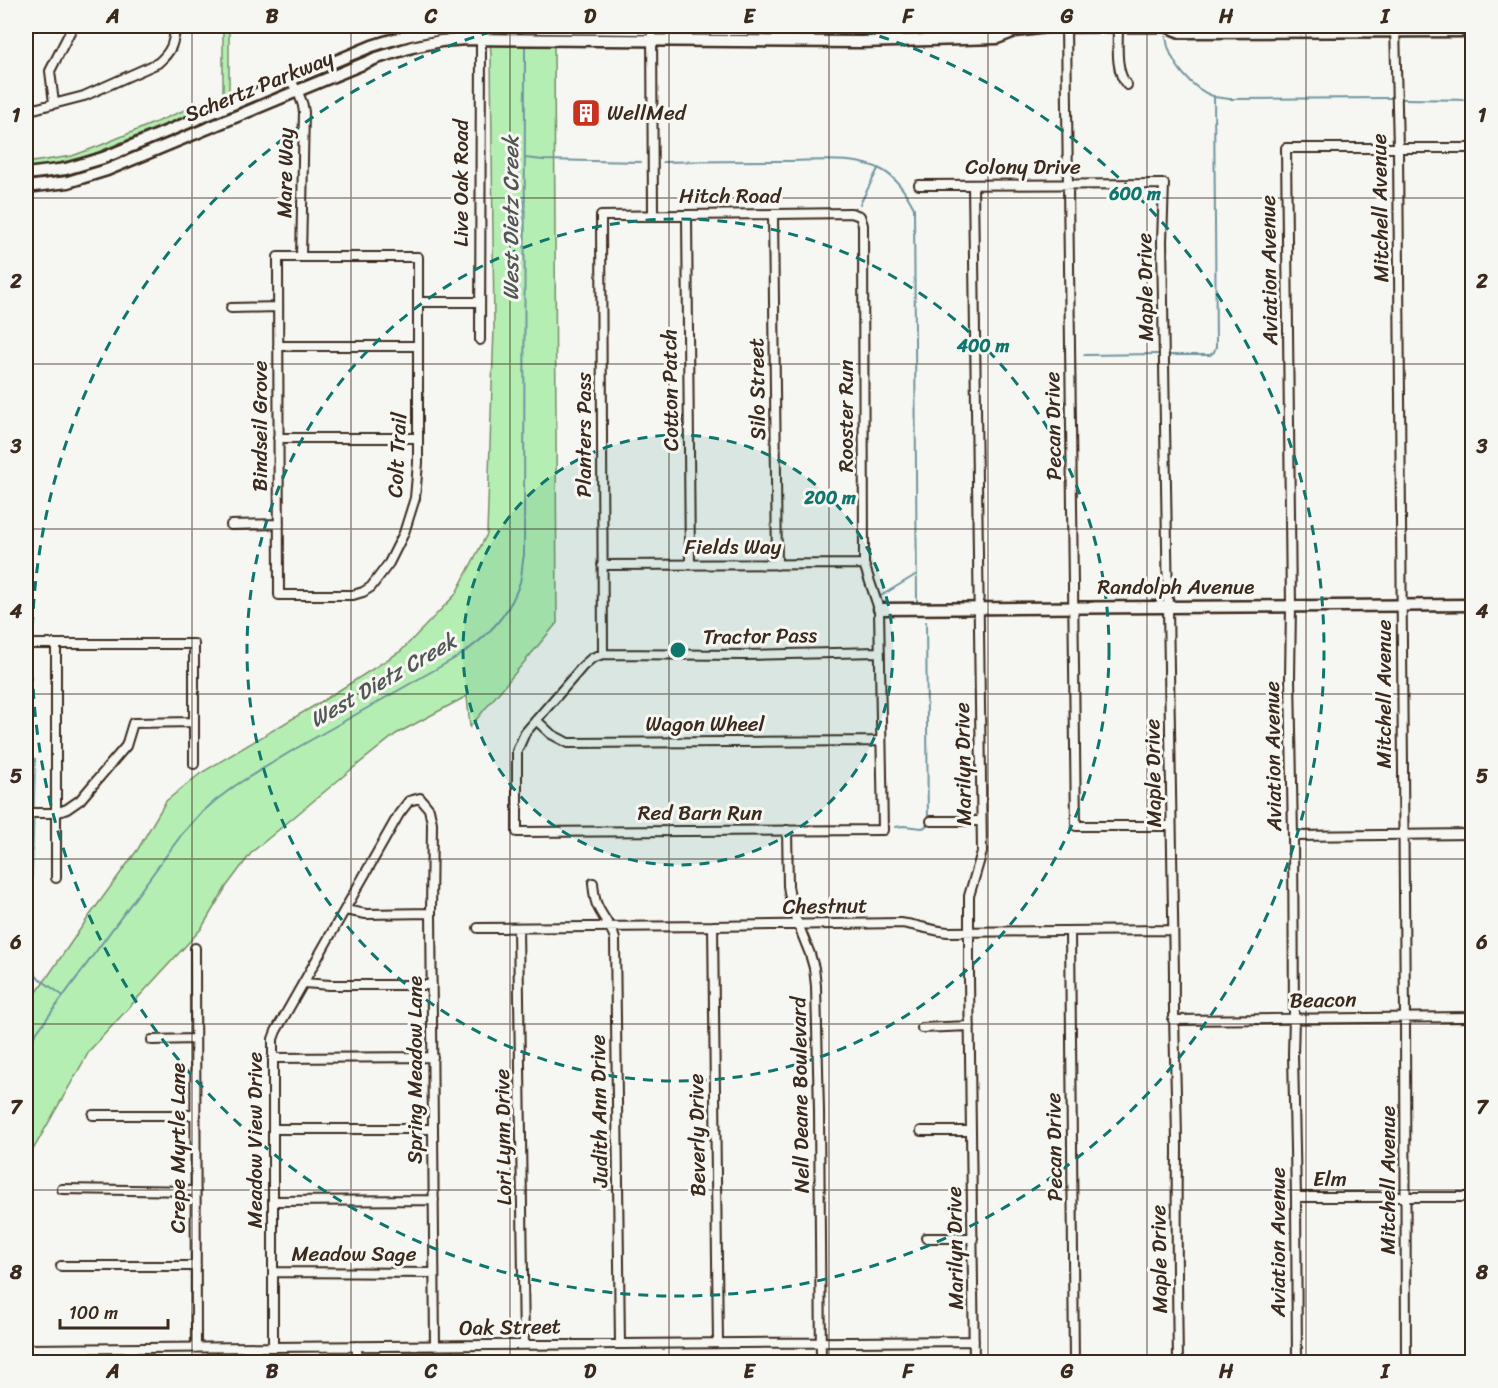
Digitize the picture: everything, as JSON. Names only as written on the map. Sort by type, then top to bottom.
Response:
[{"type":"main road","name":"Schertz Parkway","points":[[26,174],[66,169],[103,158],[372,46],[409,34],[439,28],[482,26],[652,29],[734,42],[997,39],[1015,31],[1066,26],[1167,26],[1180,29],[1395,28],[1473,31]]},
{"type":"main road","name":"Live Oak Road","points":[[481,40],[482,26]]},
{"type":"main road","name":"Schertz Parkway","points":[[26,187],[68,182],[107,170],[377,58],[441,41],[652,42],[734,30],[998,26],[1015,31]]},
{"type":"main road","points":[[936,40],[937,27]]},
{"type":"main road","points":[[973,40],[974,27]]},
{"type":"main road","points":[[811,29],[811,42]]},
{"type":"main road","points":[[861,29],[861,42]]},
{"type":"main road","points":[[734,30],[734,42]]},
{"type":"main road","name":"Randolph Avenue","points":[[879,609],[1473,604]]},
{"type":"street","points":[[54,104],[50,71],[73,26]]},
{"type":"street","points":[[26,111],[84,96],[158,63],[171,49],[176,26]]},
{"type":"street","name":"Pecan Drive","points":[[1066,26],[1076,826],[1171,826]]},
{"type":"street","points":[[1118,26],[1119,69],[1122,80],[1127,86]]},
{"type":"street","points":[[595,27],[595,41]]},
{"type":"street","name":"Mitchell Avenue","points":[[1395,28],[1402,605],[1406,1362]]},
{"type":"street","points":[[652,29],[653,214]]},
{"type":"street","name":"Live Oak Road","points":[[480,340],[481,40]]},
{"type":"street","name":"Mare Way","points":[[291,81],[302,102],[304,112],[302,257]]},
{"type":"street","name":"Aviation Avenue","points":[[1297,1362],[1286,148],[1398,148]]},
{"type":"street","points":[[1398,148],[1473,148]]},
{"type":"street","name":"Colony Drive","points":[[919,184],[1164,184]]},
{"type":"street","name":"Maple Drive","points":[[1164,184],[1162,241],[1173,1020],[1177,1151],[1178,1362]]},
{"type":"street","name":"Marilyn Drive","points":[[973,185],[982,852],[969,896],[974,1341]]},
{"type":"street","name":"Hitch Road","points":[[601,216],[851,213],[860,216]]},
{"type":"street","name":"Cotton Patch","points":[[687,214],[690,565]]},
{"type":"street","name":"Silo Street","points":[[773,214],[777,565]]},
{"type":"street","name":"Planters Pass","points":[[601,216],[603,654]]},
{"type":"street","name":"Rooster Run","points":[[860,216],[863,225],[864,564],[879,609],[883,830]]},
{"type":"street","name":"Colt Trail","points":[[279,595],[353,595],[367,590],[396,550],[410,516],[418,480],[418,256],[302,257]]},
{"type":"street","name":"Bindseil Grove","points":[[279,595],[278,257],[302,257]]},
{"type":"street","points":[[418,302],[480,302]]},
{"type":"street","points":[[231,308],[278,307]]},
{"type":"street","points":[[278,346],[418,346]]},
{"type":"street","points":[[278,438],[418,438]]},
{"type":"street","points":[[231,525],[279,524]]},
{"type":"street","name":"Fields Way","points":[[602,565],[864,564]]},
{"type":"street","points":[[26,644],[194,644],[194,764]]},
{"type":"street","points":[[56,644],[56,878]]},
{"type":"street","name":"Tractor Pass","points":[[603,654],[746,655],[879,652]]},
{"type":"street","points":[[536,720],[583,666],[592,658],[603,654]]},
{"type":"street","name":"Wagon Wheel","points":[[536,720],[551,734],[568,743],[881,741]]},
{"type":"street","name":"Red Barn Run","points":[[536,720],[525,734],[517,751],[517,832],[883,830]]},
{"type":"street","points":[[26,813],[56,813],[80,800],[126,746],[133,723],[194,722]]},
{"type":"street","name":"Meadow View Drive","points":[[273,1347],[273,1039],[399,814],[409,801],[420,798]]},
{"type":"street","name":"Spring Meadow Lane","points":[[420,798],[429,809],[432,823],[435,1346]]},
{"type":"street","points":[[931,821],[981,821]]},
{"type":"street","name":"Nell Deane Boulevard","points":[[787,830],[788,886],[792,909],[814,968],[816,986],[821,1362]]},
{"type":"street","points":[[1293,836],[1473,834]]},
{"type":"street","name":"Judith Ann Drive","points":[[593,883],[598,908],[615,939],[620,1344]]},
{"type":"street","points":[[345,910],[366,914],[431,913]]},
{"type":"street","name":"Chestnut","points":[[478,928],[901,923],[941,931],[1173,930]]},
{"type":"street","name":"Beverly Drive","points":[[713,926],[718,1343]]},
{"type":"street","name":"Lori Lynn Drive","points":[[518,928],[524,1345]]},
{"type":"street","name":"Pecan Drive","points":[[1070,931],[1074,1362]]},
{"type":"street","name":"Crepe Myrtle Lane","points":[[195,948],[196,1348]]},
{"type":"street","points":[[304,983],[432,985]]},
{"type":"street","name":"Beacon","points":[[1173,1020],[1473,1017]]},
{"type":"street","points":[[922,1028],[970,1026]]},
{"type":"street","points":[[152,1040],[195,1039]]},
{"type":"street","points":[[273,1058],[433,1057]]},
{"type":"street","points":[[93,1115],[196,1115]]},
{"type":"street","points":[[274,1129],[433,1129]]},
{"type":"street","points":[[921,1131],[971,1131]]},
{"type":"street","points":[[63,1189],[196,1191]]},
{"type":"street","name":"Elm","points":[[1296,1197],[1473,1197]]},
{"type":"street","points":[[274,1201],[434,1200]]},
{"type":"street","points":[[926,1238],[973,1238]]},
{"type":"street","points":[[61,1266],[196,1266]]},
{"type":"street","name":"Meadow Sage","points":[[273,1272],[434,1273]]},
{"type":"street","points":[[974,1341],[974,1362]]},
{"type":"street","name":"Oak Street","points":[[26,1349],[974,1341]]},
{"type":"street","points":[[357,1346],[357,1362]]},
{"type":"green space","points":[[223,26],[229,26],[229,98],[88,156],[41,167],[26,167],[26,163],[72,156],[99,146],[223,94]]},
{"type":"green space","points":[[489,26],[566,26],[554,47],[557,623],[470,727],[467,696],[396,734],[252,852],[226,887],[201,929],[90,1050],[26,1160],[26,1008],[138,849],[166,801],[201,773],[401,651],[455,595],[487,534],[494,328]]},
{"type":"waterway","points":[[1166,37],[1176,65],[1198,88],[1215,97],[1229,99],[1391,98]]},
{"type":"waterway","name":"West Dietz Creek","points":[[26,1047],[182,834],[199,815],[236,785],[459,656],[496,625],[516,594],[524,555],[525,43]]},
{"type":"waterway","points":[[1170,355],[1210,355],[1216,347],[1214,96]]},
{"type":"waterway","points":[[1403,99],[1472,100]]},
{"type":"waterway","points":[[525,158],[641,162]]},
{"type":"waterway","points":[[663,162],[848,161],[872,166],[887,173],[901,186],[911,202],[914,208],[917,602]]},
{"type":"waterway","points":[[860,204],[878,169]]},
{"type":"waterway","points":[[1084,355],[1158,354]]},
{"type":"waterway","points":[[879,597],[917,574]]},
{"type":"waterway","points":[[895,827],[922,828],[928,822],[926,622]]},
{"type":"waterway","points":[[26,756],[35,759],[31,911],[27,952],[37,977],[62,995]]},
{"type":"place","name":"WellMed","points":[[586,113]]}]
